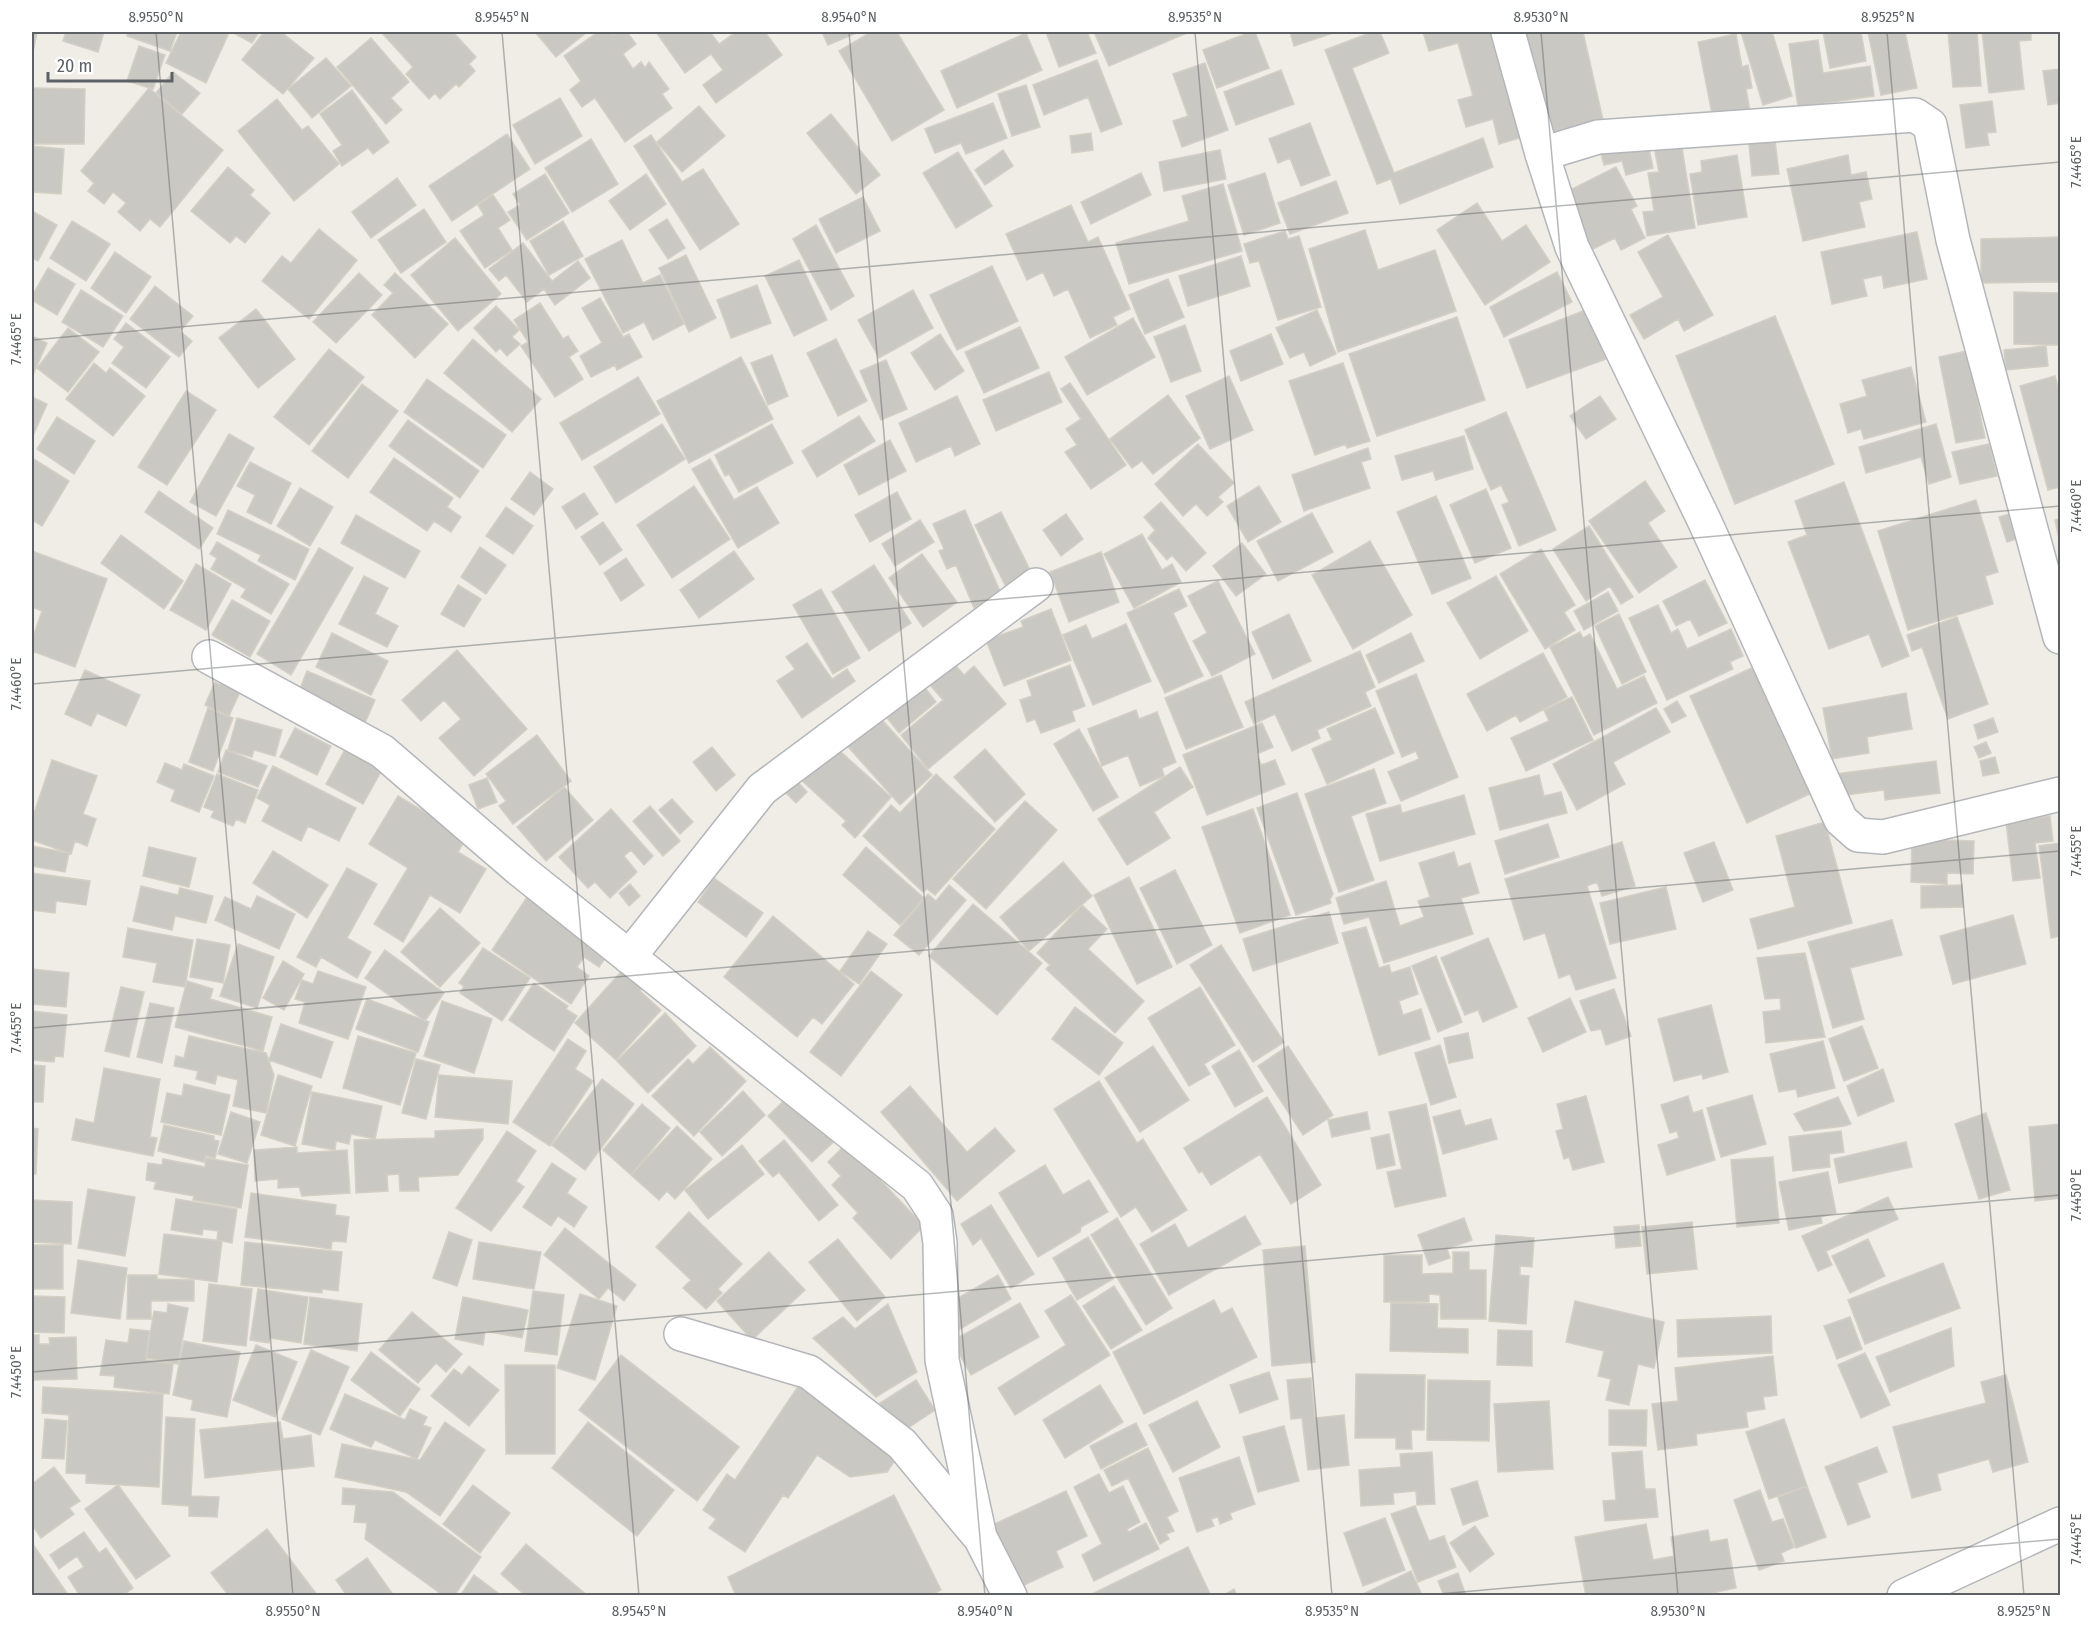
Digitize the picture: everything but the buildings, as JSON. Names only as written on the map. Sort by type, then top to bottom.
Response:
[{"type":"street","points":[[1508,32],[1542,154],[1572,248],[1704,520],[1841,820],[1858,835],[1883,837],[2061,794]]},
{"type":"street","points":[[1542,154],[1598,137],[1610,136],[1915,115],[1930,125],[1953,240],[2061,637]]},
{"type":"street","points":[[629,957],[762,789],[1036,585]]},
{"type":"street","points":[[209,657],[382,751],[519,869],[917,1186],[936,1215],[940,1243],[942,1360],[980,1537]]},
{"type":"street","points":[[681,1334],[809,1372],[902,1444],[980,1537],[1010,1596]]},
{"type":"street","points":[[1904,1596],[2061,1524]]}]
